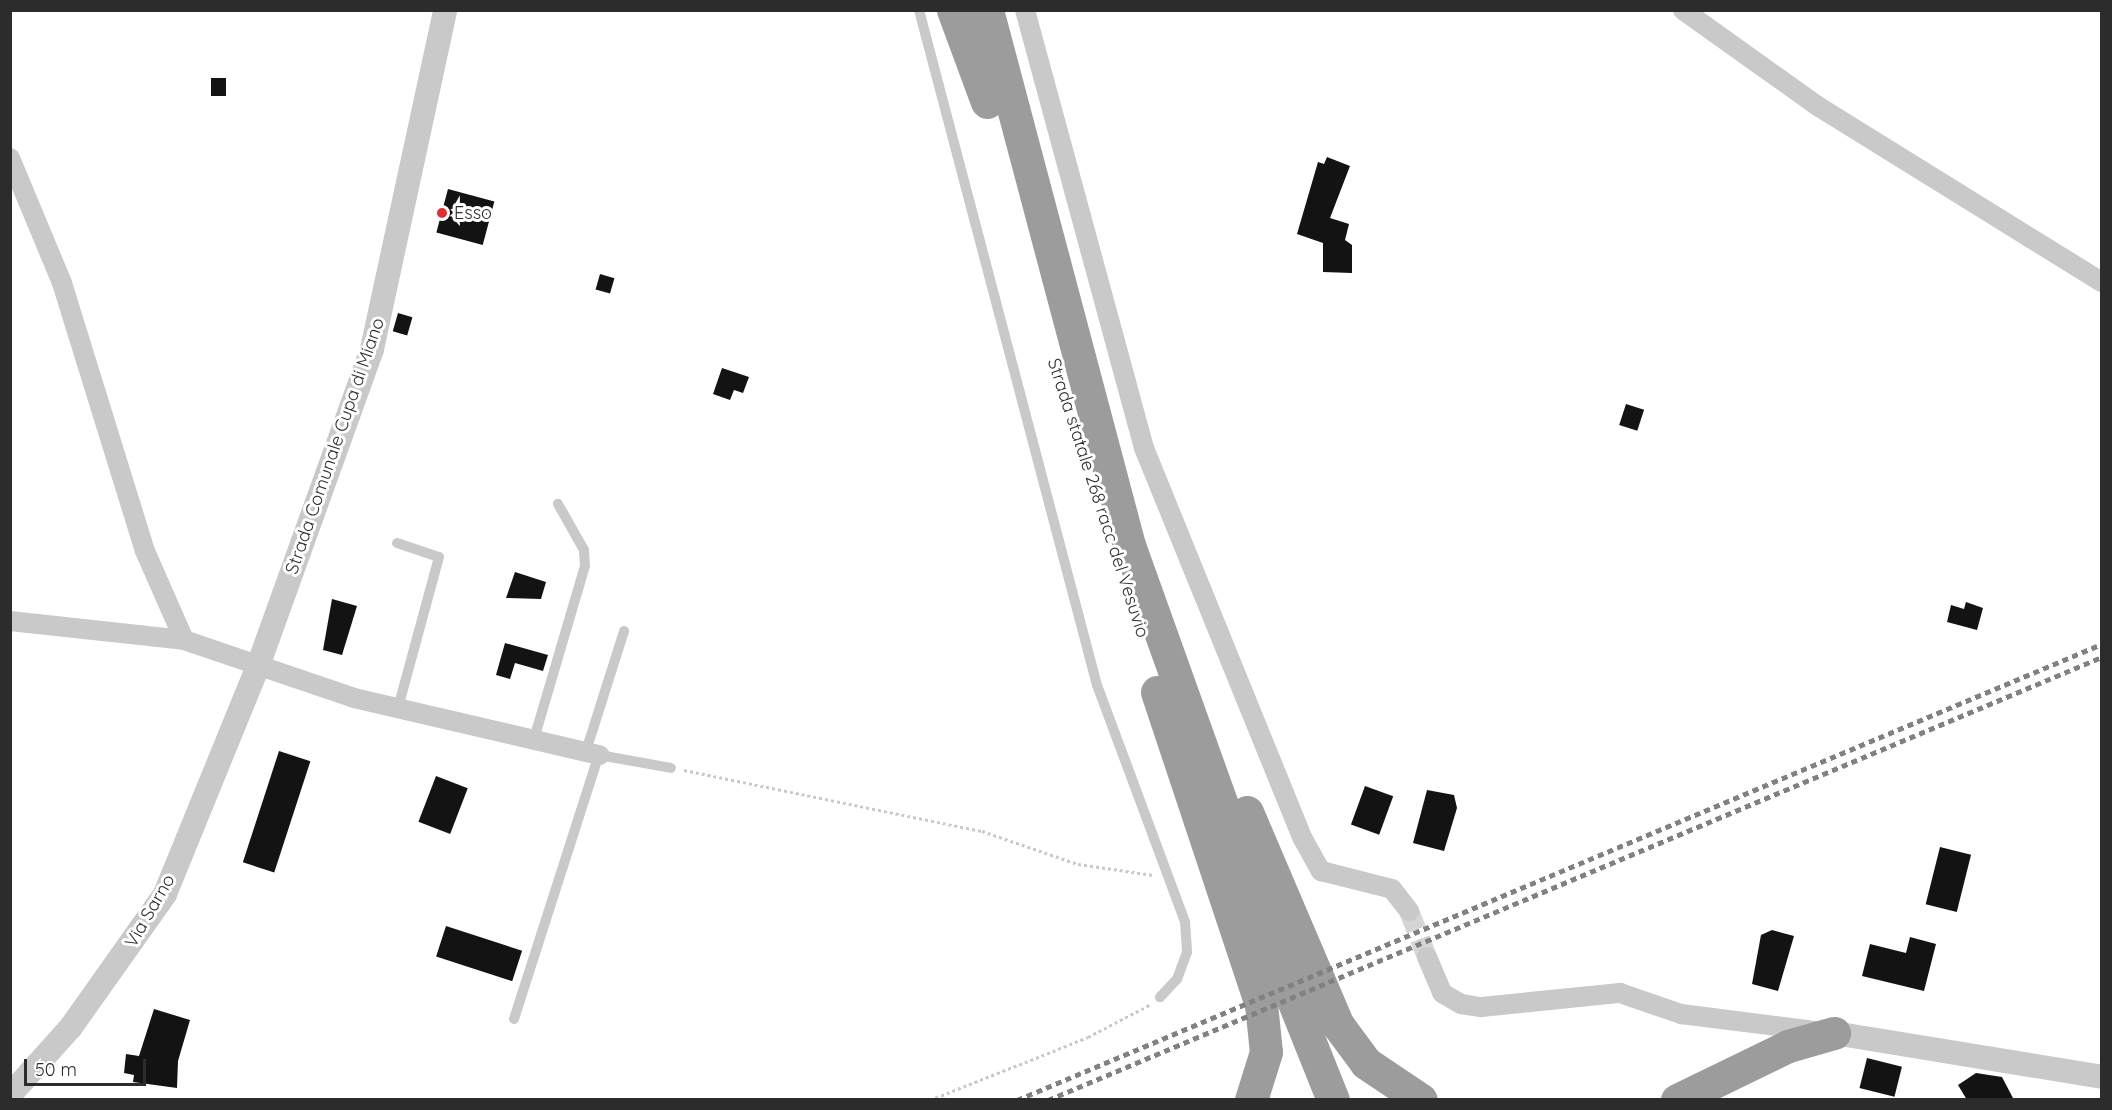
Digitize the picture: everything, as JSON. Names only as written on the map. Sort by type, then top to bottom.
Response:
[{"type":"highway","points":[[953,10],[987,102]]},
{"type":"highway","name":"Strada statale 268 racc del Vesuvio","points":[[964,10],[1054,363],[1139,630],[1243,893],[1281,970]]},
{"type":"highway","name":"Strada statale 268 racc del Vesuvio","points":[[987,10],[1097,431],[1151,611],[1281,970],[1333,1100]]},
{"type":"highway","points":[[1097,431],[1171,631],[1338,1025],[1366,1063],[1421,1100]]},
{"type":"highway","points":[[1139,630],[1261,1004],[1266,1052],[1251,1100]]},
{"type":"highway","points":[[1677,1100],[1774,1041],[1834,1033]]},
{"type":"street","name":"Strada Comunale Cupa di Miano","points":[[258,666],[372,348],[445,10]]},
{"type":"street","points":[[1025,10],[1144,448],[1285,796],[1321,871],[1392,889],[1409,911]]},
{"type":"street","points":[[1683,10],[1815,105],[2102,282]]},
{"type":"street","points":[[10,158],[62,283],[153,571],[184,640]]},
{"type":"street","points":[[10,621],[184,640],[258,666],[398,708],[592,753]]},
{"type":"street","name":"Via Sarno","points":[[13,1094],[77,1018],[165,894],[258,666]]},
{"type":"street","points":[[1427,957],[1442,993],[1461,1004],[1481,1007],[1620,993],[1681,1014],[1774,1041]]},
{"type":"street","points":[[1834,1033],[2102,1077]]},
{"type":"lane","points":[[919,10],[1097,685],[1185,922],[1187,952],[1176,979],[1160,997]]},
{"type":"lane","points":[[534,739],[585,566],[584,550],[558,504]]},
{"type":"lane","points":[[397,543],[439,556],[398,708]]},
{"type":"lane","points":[[514,1019],[592,753],[624,631]]},
{"type":"lane","points":[[592,753],[671,768]]},
{"type":"path","points":[[671,768],[982,831],[1078,864],[1168,876]]},
{"type":"path","points":[[930,1100],[1088,1037],[1160,997]]},
{"type":"building","points":[[211,78],[226,78],[226,96],[211,96]]},
{"type":"building","points":[[1327,157],[1350,166],[1330,218],[1349,224],[1345,240],[1352,245],[1352,273],[1323,272],[1323,243],[1297,234],[1318,162],[1324,164]]},
{"type":"building","points":[[448,189],[494,201],[483,245],[436,232]]},
{"type":"building","points":[[600,274],[614,278],[610,294],[596,289]]},
{"type":"building","points":[[398,313],[412,317],[407,335],[393,331]]},
{"type":"building","points":[[722,368],[749,377],[743,393],[734,390],[730,400],[713,394]]},
{"type":"building","points":[[1626,404],[1644,410],[1637,431],[1619,425]]},
{"type":"building","points":[[515,572],[546,582],[541,599],[506,598]]},
{"type":"building","points":[[332,599],[357,606],[342,655],[323,650]]},
{"type":"building","points":[[1966,602],[1983,608],[1977,630],[1947,622],[1951,605],[1964,609]]},
{"type":"building","points":[[505,643],[548,655],[543,671],[515,663],[510,679],[496,675]]},
{"type":"building","points":[[279,751],[310,761],[274,872],[243,862]]},
{"type":"building","points":[[436,776],[468,788],[450,834],[418,822]]},
{"type":"building","points":[[1365,786],[1393,796],[1379,835],[1351,825]]},
{"type":"building","points":[[1427,790],[1454,795],[1457,808],[1444,851],[1413,843]]},
{"type":"building","points":[[1940,847],[1971,855],[1957,912],[1926,904]]},
{"type":"building","points":[[446,926],[522,951],[512,981],[436,956]]},
{"type":"building","points":[[1772,930],[1794,936],[1778,991],[1752,984],[1761,935]]},
{"type":"building","points":[[1910,937],[1936,944],[1924,991],[1862,976],[1870,944],[1906,953]]},
{"type":"building","points":[[154,1009],[190,1020],[178,1061],[177,1088],[133,1082],[134,1075],[124,1073],[126,1054],[139,1056]]},
{"type":"building","points":[[1867,1058],[1902,1067],[1894,1097],[1860,1088]]},
{"type":"building","points":[[1976,1073],[2002,1077],[2014,1100],[1967,1100],[1958,1085]]},
{"type":"tunnel","points":[[1409,911],[1427,957]]},
{"type":"railway","points":[[1017,1100],[2102,644]]},
{"type":"railway","points":[[1048,1100],[2102,657]]},
{"type":"place","name":"Esso","points":[[442,213]]}]
